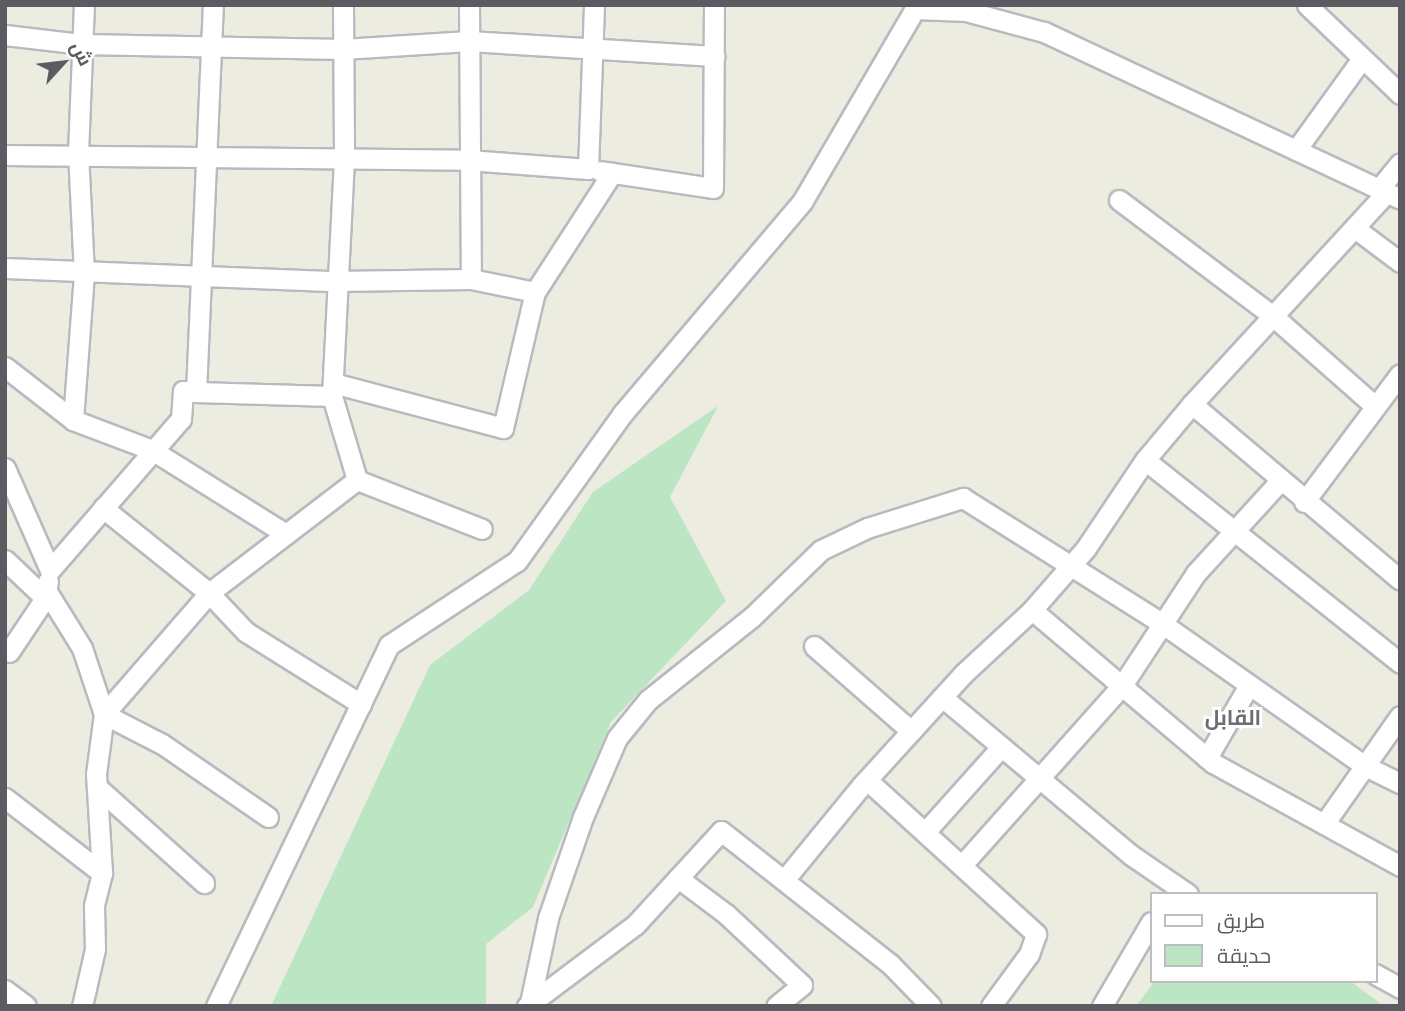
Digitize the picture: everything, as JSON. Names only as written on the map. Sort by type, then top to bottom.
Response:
[{"type":"street","points":[[73,420],[84,274],[78,153],[84,5]]},
{"type":"street","points":[[196,392],[208,47],[213,5]]},
{"type":"street","points":[[342,5],[344,159],[335,281],[333,390],[357,480]]},
{"type":"street","points":[[469,5],[468,160],[471,279]]},
{"type":"street","points":[[588,169],[594,5]]},
{"type":"street","points":[[5,155],[78,153],[206,158],[468,160],[588,169],[713,188],[714,5]]},
{"type":"street","points":[[1307,5],[1400,94]]},
{"type":"street","points":[[216,1006],[389,645],[517,561],[623,414],[802,202],[905,11],[966,11],[1044,32],[1388,194]]},
{"type":"street","points":[[5,35],[82,44],[343,49],[469,41],[715,56]]},
{"type":"street","points":[[1296,150],[1362,60]]},
{"type":"street","points":[[785,879],[911,731],[1032,611],[1071,565],[1145,460],[1192,404],[1388,194],[1400,163]]},
{"type":"street","points":[[9,652],[46,594],[51,570],[181,419],[183,391],[333,390],[503,428],[535,292],[611,173]]},
{"type":"street","points":[[1119,200],[1274,317],[1375,406]]},
{"type":"street","points":[[1356,229],[1400,262]]},
{"type":"street","points":[[5,268],[84,274],[199,273],[335,281],[471,279],[535,292]]},
{"type":"street","points":[[5,367],[73,420],[152,450],[286,534]]},
{"type":"street","points":[[1304,502],[1400,374]]},
{"type":"street","points":[[1192,404],[1304,502],[1400,580]]},
{"type":"street","points":[[1145,460],[1400,663]]},
{"type":"street","points":[[5,468],[51,570]]},
{"type":"street","points":[[357,480],[482,528]]},
{"type":"street","points":[[104,714],[209,593],[357,480]]},
{"type":"street","points":[[962,866],[1041,780],[1123,684],[1160,622],[1232,531],[1280,481]]},
{"type":"street","points":[[529,1004],[548,918],[617,738],[648,700],[752,617],[821,550],[867,528],[963,498],[1160,622],[1365,766],[1400,783]]},
{"type":"street","points":[[103,508],[209,593],[246,632],[361,704]]},
{"type":"street","points":[[5,560],[46,594],[82,648],[104,714],[97,788],[102,873],[94,906],[95,950],[82,1006]]},
{"type":"street","points":[[1032,611],[1123,684],[1207,758],[1400,866]]},
{"type":"street","points":[[814,646],[911,731]]},
{"type":"street","points":[[1207,758],[1250,685]]},
{"type":"street","points":[[942,698],[1177,891]]},
{"type":"street","points":[[104,714],[162,744],[268,817]]},
{"type":"street","points":[[1324,824],[1400,716]]},
{"type":"street","points":[[926,831],[1001,747]]},
{"type":"street","points":[[867,780],[1036,934],[1029,954],[991,1006]]},
{"type":"street","points":[[97,788],[204,883]]},
{"type":"street","points":[[5,798],[102,873]]},
{"type":"street","points":[[529,1004],[635,925],[721,831],[891,965],[931,1006]]},
{"type":"street","points":[[678,878],[726,914],[802,985],[776,1006]]},
{"type":"street","points":[[1102,1006],[1150,924]]},
{"type":"street","points":[[1377,975],[1400,988]]},
{"type":"street","points":[[5,990],[26,1006]]},
{"type":"green space","points":[[718,406],[670,497],[726,601],[611,722],[533,907],[486,944],[486,1006],[271,1006],[430,665],[529,590],[593,492]]},
{"type":"green space","points":[[1153,983],[1353,983],[1384,1006],[1136,1006]]},
{"type":"district","name":"القابل","points":[[1233,717]]}]
